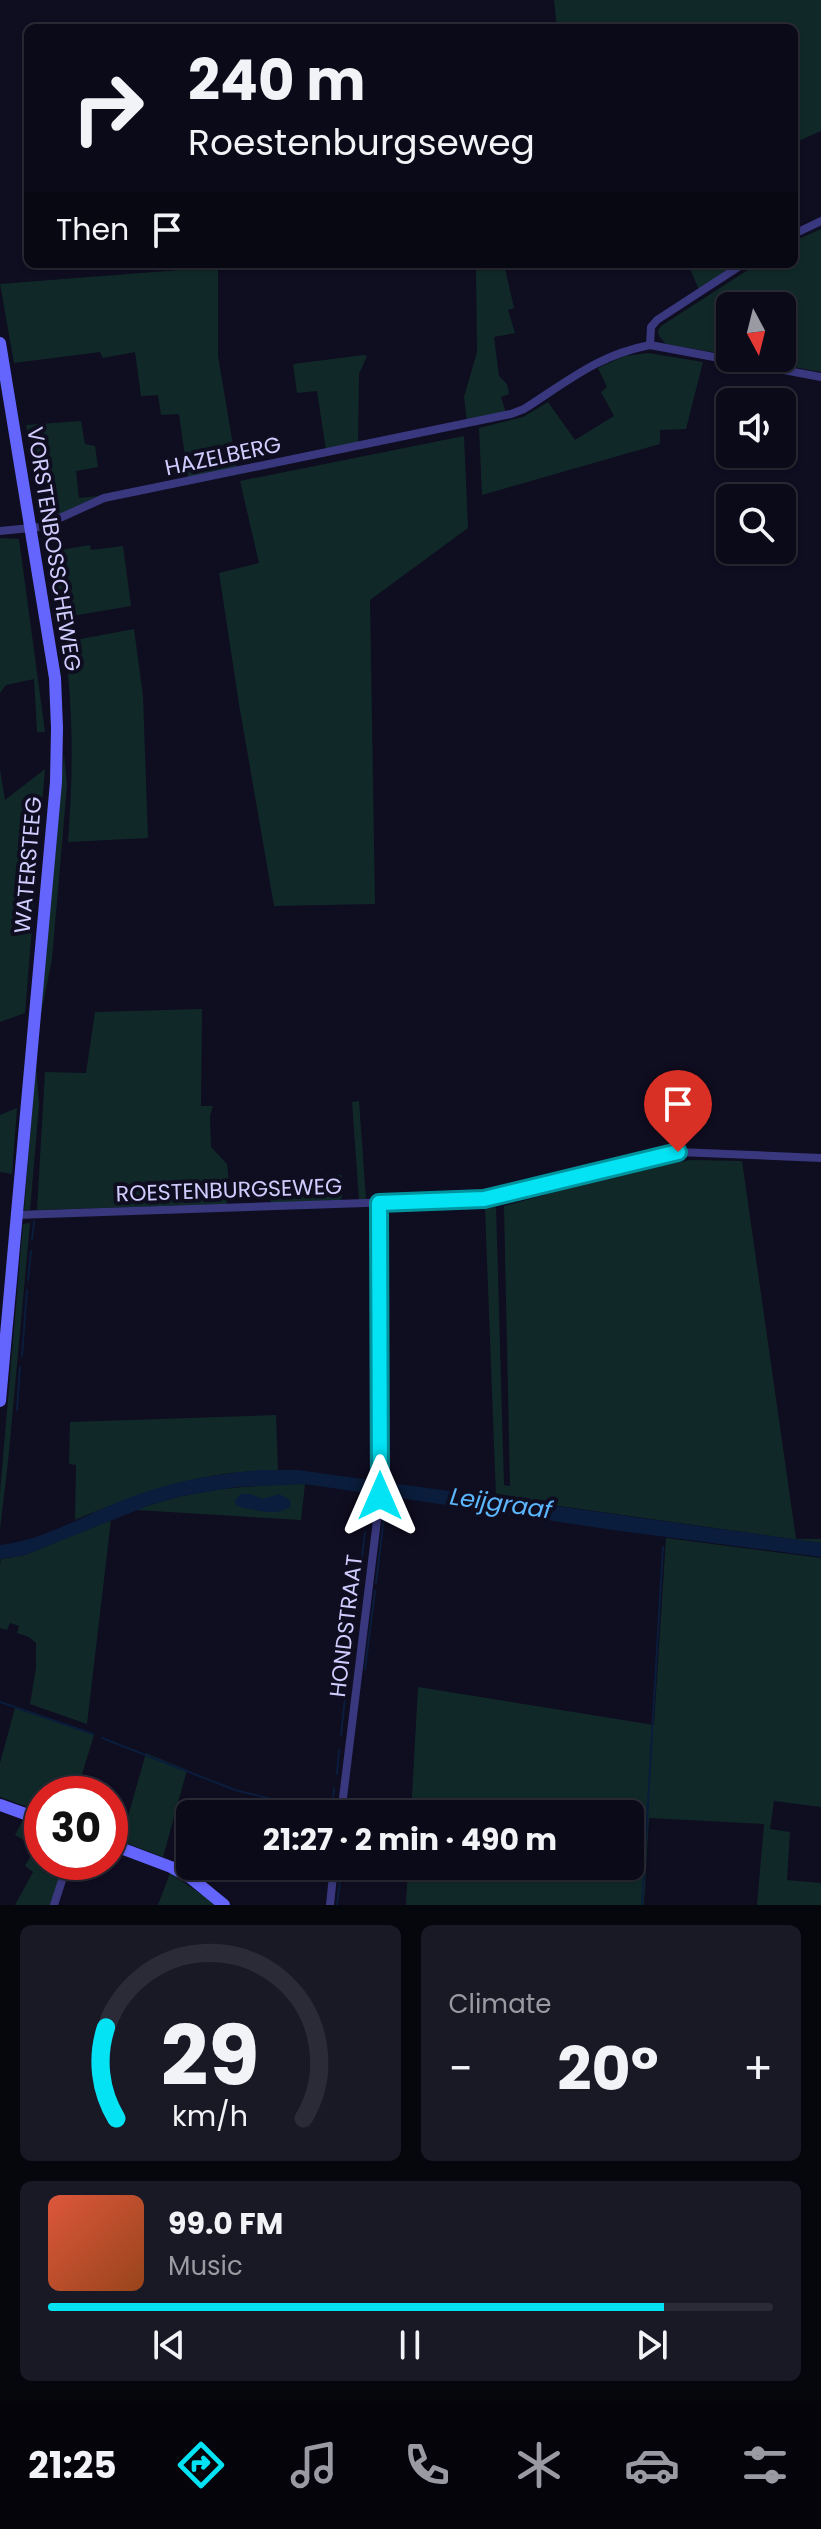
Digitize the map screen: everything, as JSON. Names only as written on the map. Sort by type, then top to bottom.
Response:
[{"type":"street","points":[[798,232],[821,221]]},
{"type":"street","points":[[737,268],[657,320],[651,327],[650,345],[821,377]]},
{"type":"street","name":"VORSTENBOSSCHEWEG","points":[[0,343],[55,678],[57,762]]},
{"type":"street","name":"HAZELBERG","points":[[0,531],[50,524],[104,498],[428,432],[524,409],[599,360],[623,350],[650,345]]},
{"type":"street","name":"WATERSTEEG","points":[[0,1401],[57,762]]},
{"type":"street","name":"ROESTENBURGSEWEG","points":[[16,1215],[484,1199],[678,1152],[821,1158]]},
{"type":"street","name":"HONDSTRAAT","points":[[343,1800],[380,1496],[379,1203]]},
{"type":"street","points":[[0,1805],[24,1814]]},
{"type":"street","points":[[128,1851],[191,1878],[224,1905]]},
{"type":"street","points":[[54,1905],[62,1880]]},
{"type":"street","points":[[330,1905],[333,1880]]},
{"type":"green space","points":[[554,0],[821,0],[821,131],[798,141],[798,24],[557,24]]},
{"type":"green space","points":[[821,229],[821,372],[796,367],[796,292],[716,292],[716,353],[666,344],[659,336],[661,326],[751,268],[798,268],[798,239]]},
{"type":"green space","points":[[218,268],[218,356],[237,469],[188,478],[179,414],[161,415],[158,395],[141,396],[135,352],[103,358],[100,352],[14,363],[0,284]]},
{"type":"green space","points":[[476,268],[505,268],[514,308],[508,310],[515,333],[494,337],[499,376],[507,384],[509,394],[501,397],[506,413],[467,422],[464,397],[477,352]]},
{"type":"green space","points":[[690,268],[733,268],[699,290]]},
{"type":"green space","points":[[648,353],[703,362],[686,429],[660,430],[660,444],[482,495],[479,428],[523,417],[548,402],[575,440],[614,416],[601,392],[607,387],[598,368],[625,356]]},
{"type":"green space","points":[[367,356],[359,374],[358,444],[326,450],[317,391],[297,393],[293,364]]},
{"type":"green space","points":[[81,421],[85,444],[95,446],[98,467],[76,471],[79,498],[98,496],[44,522],[26,425]]},
{"type":"green space","points":[[464,436],[468,528],[370,600],[375,904],[274,906],[219,573],[259,563],[240,481]]},
{"type":"green space","points":[[0,538],[19,539],[45,732],[37,732],[34,679],[6,685],[0,693]]},
{"type":"green space","points":[[90,545],[91,550],[123,546],[131,606],[60,618],[48,552]]},
{"type":"green space","points":[[134,629],[143,696],[148,838],[68,842],[72,742],[64,642]]},
{"type":"green space","points":[[64,754],[67,785],[52,959],[40,1019]]},
{"type":"green space","points":[[45,769],[25,1013],[0,1022],[0,770],[5,800]]},
{"type":"green space","points":[[202,1009],[201,1106],[213,1106],[210,1116],[211,1147],[227,1164],[227,1204],[37,1210],[45,1072],[86,1073],[95,1012]]},
{"type":"green space","points":[[36,1063],[39,1105],[30,1210],[24,1210]]},
{"type":"green space","points":[[359,1101],[366,1199],[359,1200],[352,1102]]},
{"type":"green space","points":[[17,1108],[12,1174],[0,1172],[0,1115]]},
{"type":"green space","points":[[691,1160],[742,1161],[796,1539],[821,1539],[821,1543],[496,1497],[485,1208],[496,1207],[504,1485],[510,1486],[504,1206],[646,1167]]},
{"type":"green space","points":[[342,1175],[340,1200],[271,1203],[268,1178]]},
{"type":"green space","points":[[30,1223],[0,1529],[0,1493],[23,1224]]},
{"type":"green space","points":[[276,1415],[278,1470],[224,1474],[174,1484],[75,1520],[76,1465],[69,1464],[70,1422]]},
{"type":"green space","points":[[305,1484],[301,1520],[136,1510],[178,1497],[220,1490]]},
{"type":"green space","points":[[111,1520],[87,1724],[30,1704],[36,1668],[36,1643],[17,1633],[19,1626],[10,1623],[7,1630],[0,1628],[0,1565],[1,1559],[25,1555]]},
{"type":"green space","points":[[666,1538],[821,1558],[821,1807],[774,1801],[770,1829],[790,1832],[787,1880],[821,1883],[821,1905],[757,1905],[764,1824],[649,1818],[644,1905],[406,1905],[407,1880],[644,1880],[644,1800],[412,1800],[418,1687],[654,1725]]},
{"type":"green space","points":[[15,1708],[94,1735],[81,1776],[24,1776],[24,1806],[0,1797],[0,1763]]},
{"type":"green space","points":[[146,1753],[187,1770],[179,1800],[176,1800],[163,1857],[128,1844],[128,1816]]},
{"type":"green space","points":[[24,1818],[24,1840],[15,1835]]},
{"type":"green space","points":[[170,1873],[176,1880],[217,1905],[158,1905]]},
{"type":"green space","points":[[29,1880],[61,1880],[53,1905],[15,1905]]},
{"type":"water","name":"Leijgraaf","points":[[262,1470],[298,1470],[821,1543],[821,1557],[620,1531],[305,1484],[237,1487],[182,1496],[150,1505],[25,1555],[0,1559],[0,1545],[47,1533],[157,1488]]},
{"type":"water","points":[[241,1494],[263,1499],[279,1494],[290,1500],[291,1506],[273,1512],[240,1507],[235,1500]]},
{"type":"waterway","points":[[370,1210],[372,1327]]},
{"type":"waterway","points":[[32,1240],[34,1221]]},
{"type":"waterway","points":[[28,1280],[31,1251]]},
{"type":"waterway","points":[[22,1356],[27,1290]]},
{"type":"waterway","points":[[17,1410],[20,1367]]},
{"type":"waterway","points":[[372,1372],[372,1403]]},
{"type":"waterway","points":[[374,1425],[374,1467]]},
{"type":"waterway","points":[[376,1583],[386,1502]]},
{"type":"waterway","points":[[346,1691],[365,1532]]},
{"type":"waterway","points":[[642,1905],[663,1547]]},
{"type":"waterway","points":[[365,1669],[375,1591]]},
{"type":"waterway","points":[[341,1735],[345,1698]]},
{"type":"waterway","points":[[0,1702],[93,1734]]},
{"type":"waterway","points":[[102,1738],[235,1790],[275,1800]]},
{"type":"waterway","points":[[337,1774],[339,1750]]},
{"type":"waterway","points":[[333,1800],[334,1788]]},
{"type":"waterway","points":[[337,1905],[340,1880]]},
{"type":"route","points":[[380,1496],[379,1203],[484,1199],[678,1152]]}]
